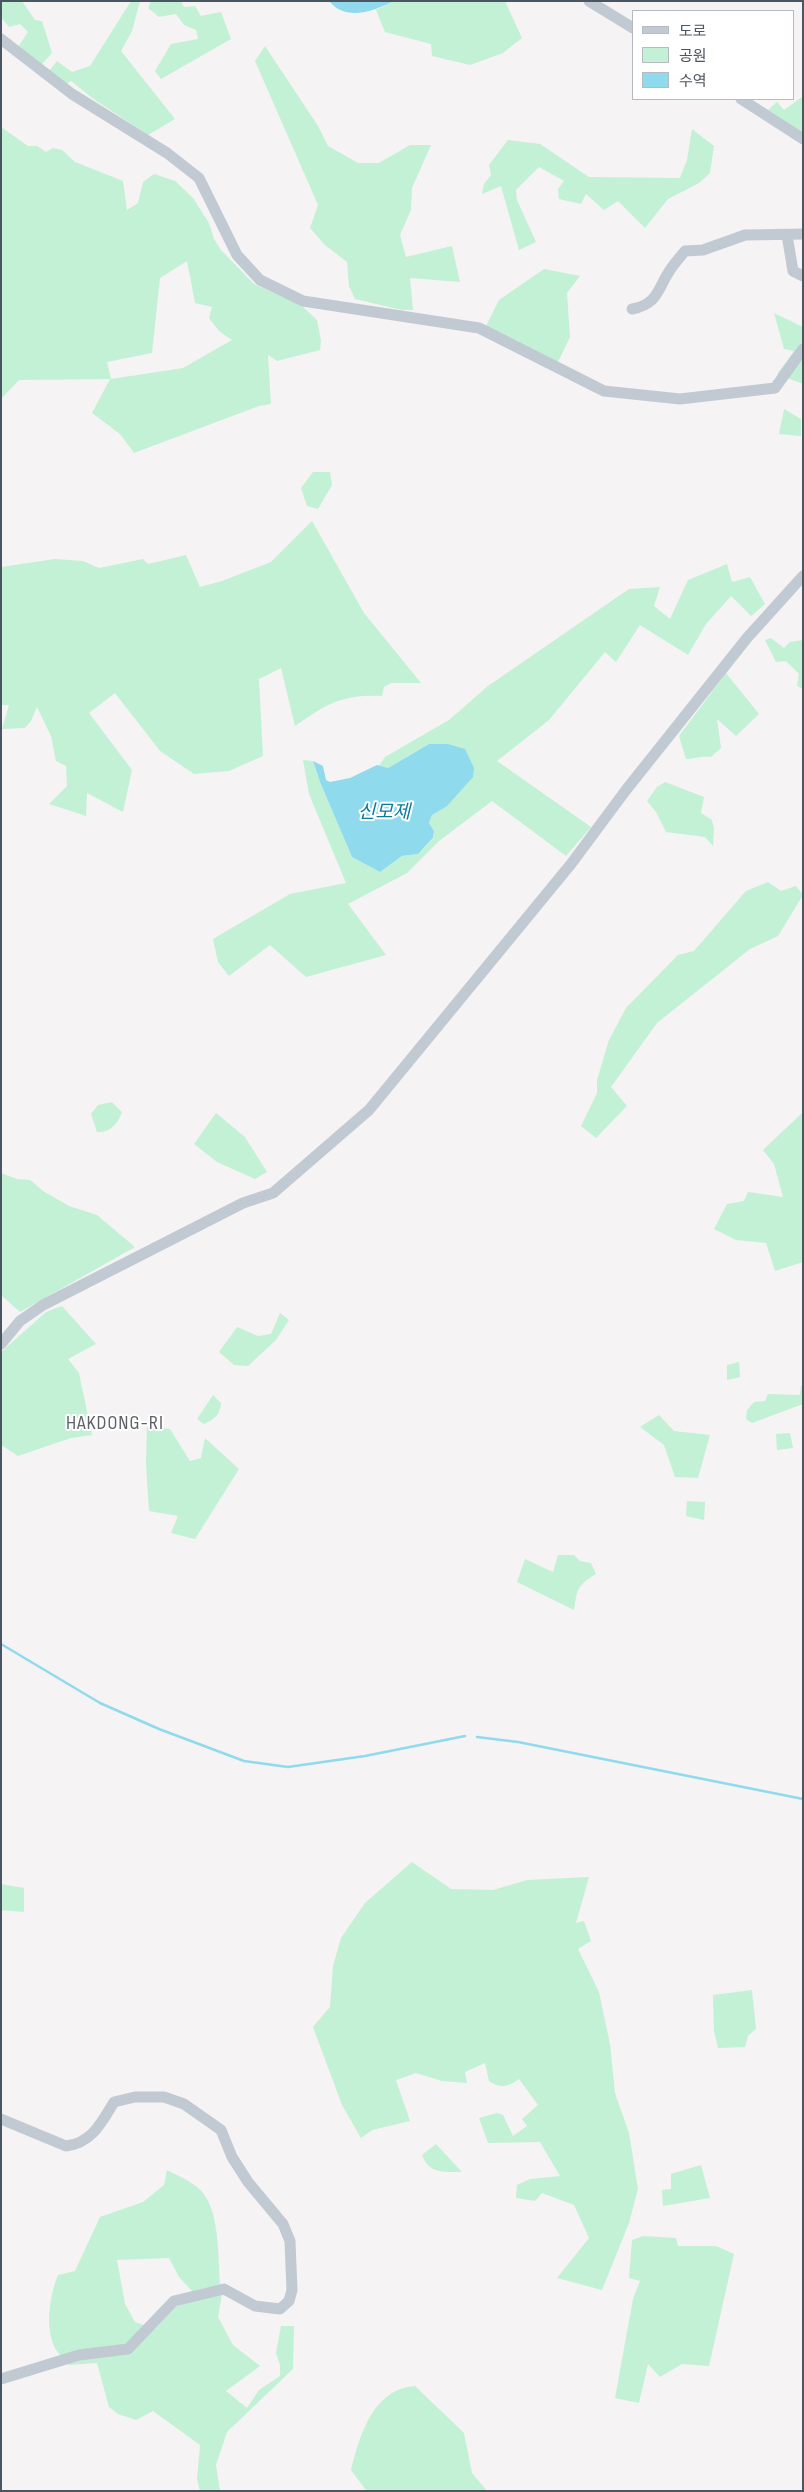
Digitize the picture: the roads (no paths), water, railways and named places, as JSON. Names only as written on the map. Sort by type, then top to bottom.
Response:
[{"type":"street","points":[[589,1],[632,27]]},
{"type":"street","points":[[1,39],[72,94],[167,153],[200,178],[237,255],[260,280],[303,301],[478,328],[604,391],[680,399],[775,388],[803,349]]},
{"type":"street","points":[[743,100],[803,139]]},
{"type":"street","points":[[632,308],[644,306],[654,298],[670,270],[685,251],[703,250],[745,235],[803,234]]},
{"type":"street","points":[[786,235],[793,271],[803,276]]},
{"type":"street","points":[[1,1344],[20,1321],[44,1305],[243,1203],[273,1194],[369,1110],[571,864],[626,790],[747,638],[803,576]]},
{"type":"street","points":[[1,2120],[6,2120],[66,2146],[74,2145],[95,2133],[114,2102],[135,2097],[164,2097],[184,2104],[221,2130],[232,2157],[248,2182],[283,2224],[290,2241],[292,2290],[289,2301],[280,2309],[255,2306],[224,2289],[174,2300],[128,2349],[79,2355],[1,2379]]},
{"type":"water","points":[[329,1],[394,1],[369,11],[352,13],[336,7]]},
{"type":"water","name":"신모제","points":[[429,744],[448,744],[465,749],[474,768],[473,777],[447,806],[432,815],[429,823],[434,831],[433,838],[418,854],[402,856],[380,872],[352,857],[313,761],[323,766],[326,780],[330,782],[350,778],[377,765],[388,768]]},
{"type":"waterway","points":[[1,1644],[100,1703],[159,1729],[244,1761],[288,1767],[365,1756],[465,1736]]},
{"type":"waterway","points":[[477,1737],[518,1742],[803,1799]]},
{"type":"district","name":"HAKDONG-RI","points":[[115,1424]]}]
